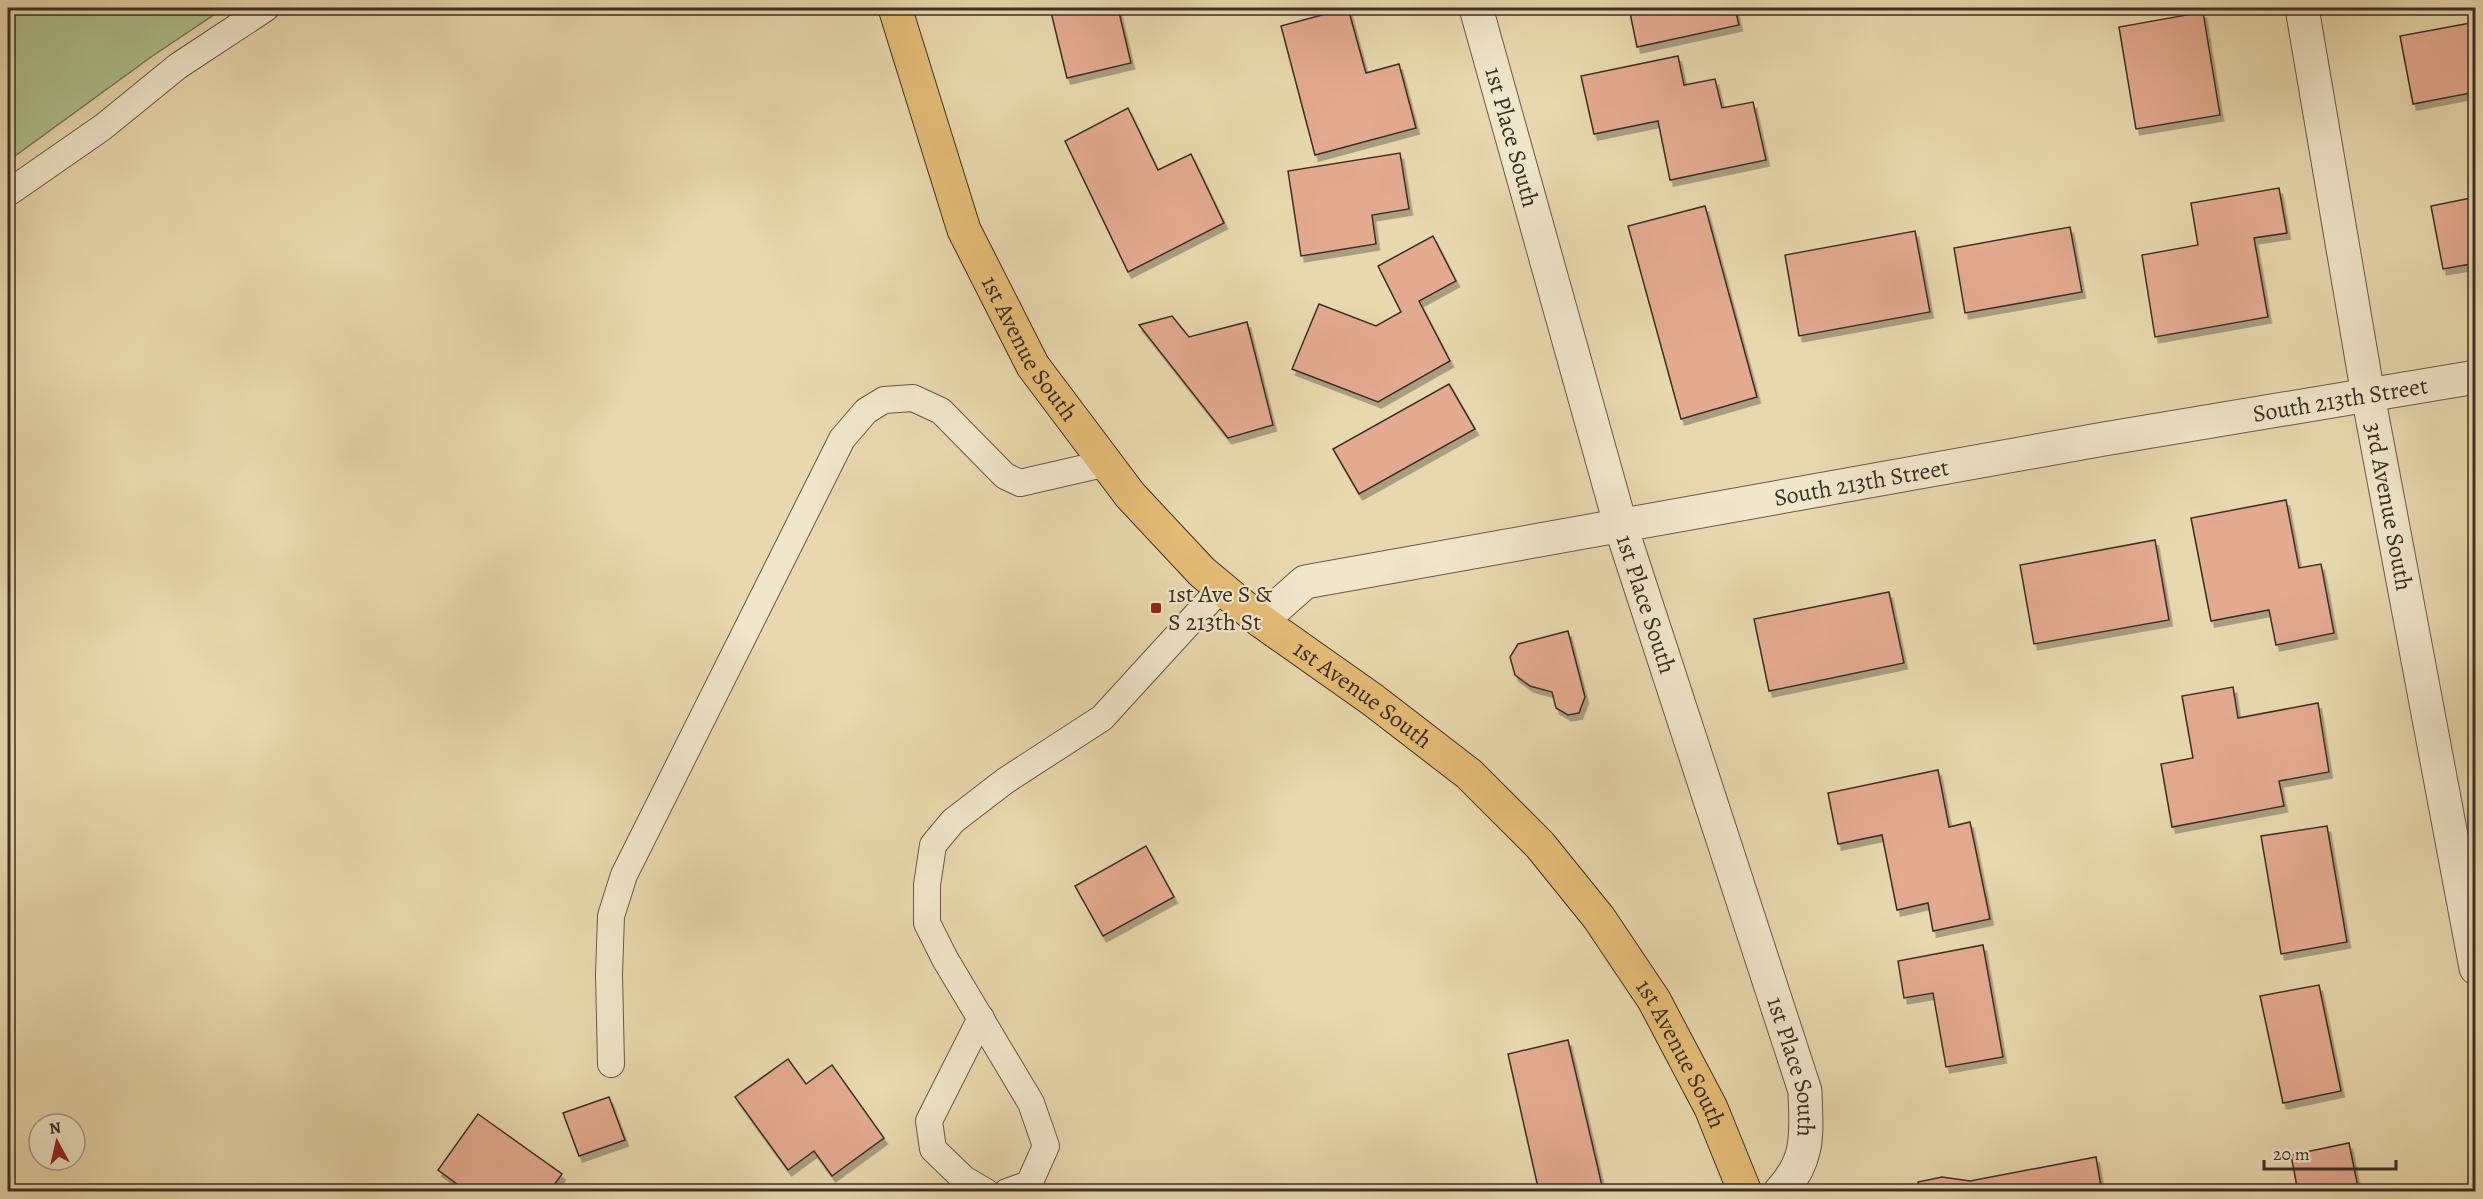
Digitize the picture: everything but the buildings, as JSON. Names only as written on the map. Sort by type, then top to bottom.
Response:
[{"type":"main road","name":"1st Avenue South","points":[[895,8],[964,230],[1033,366],[1130,495],[1202,572],[1261,621],[1373,700],[1469,774],[1540,845],[1599,918],[1654,999],[1711,1108],[1745,1191]]},
{"type":"street","name":"1st Place South","points":[[1476,8],[1621,527],[1805,1091],[1806,1149],[1793,1179],[1780,1191]]},
{"type":"street","name":"3rd Avenue South","points":[[2302,8],[2368,394],[2475,968]]},
{"type":"street","name":"South 213th Street","points":[[1261,621],[1305,582],[2104,439],[2475,377]]},
{"type":"lane","points":[[8,193],[103,127],[178,66],[267,8]]},
{"type":"lane","points":[[611,1064],[609,974],[611,916],[624,874],[842,439],[866,411],[884,400],[913,398],[941,411],[1005,476],[1020,483],[1107,463]]},
{"type":"lane","points":[[1007,1191],[1029,1184],[1046,1146],[1031,1103],[927,923],[927,885],[933,845],[953,821],[1005,781],[1102,718],[1221,588]]},
{"type":"lane","points":[[981,1018],[929,1121],[933,1149],[964,1179],[986,1191]]},
{"type":"green space","points":[[8,8],[224,8],[151,57],[8,161]]},
{"type":"place","name":"1st Ave S & S 213th St","points":[[1156,608]]}]
